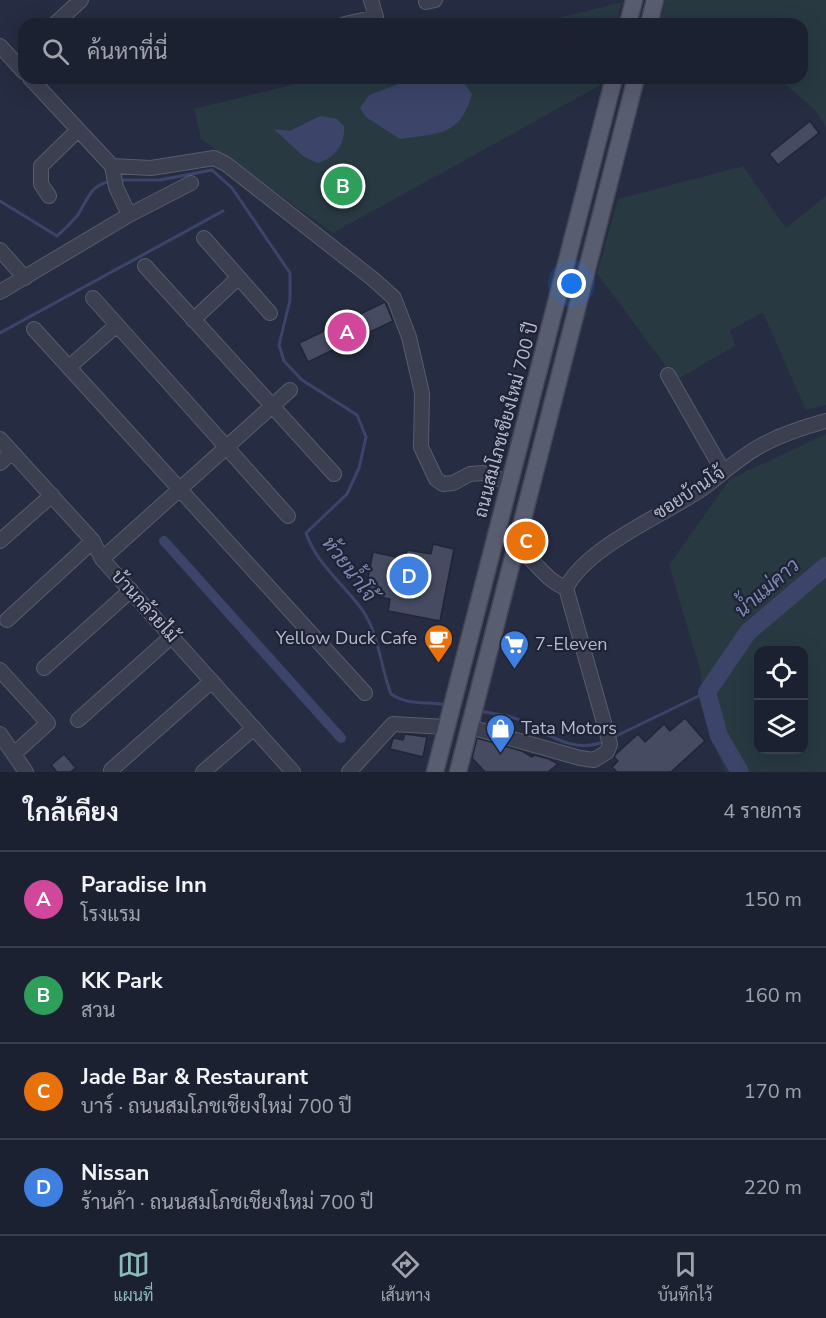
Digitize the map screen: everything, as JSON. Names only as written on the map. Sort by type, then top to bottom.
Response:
[{"type":"main road","points":[[630,18],[634,0]]},
{"type":"main road","points":[[650,18],[655,0]]},
{"type":"main road","name":"ถนนสมโภชเชียงใหม่ 700 ปี","points":[[435,772],[612,84]]},
{"type":"main road","points":[[458,772],[634,84]]},
{"type":"street","points":[[62,18],[81,0]]},
{"type":"street","points":[[371,0],[376,17],[372,18]]},
{"type":"street","points":[[0,46],[18,60]]},
{"type":"street","points":[[36,84],[78,130],[114,176],[129,215]]},
{"type":"street","points":[[49,196],[41,184],[41,165],[78,130]]},
{"type":"street","points":[[114,176],[214,158],[226,164],[394,298],[409,337],[422,393],[421,447],[436,479],[443,484],[453,483],[470,474],[483,473],[510,483]]},
{"type":"street","points":[[0,292],[129,215],[191,183]]},
{"type":"street","points":[[204,238],[270,313]]},
{"type":"street","points":[[0,250],[25,278]]},
{"type":"street","points":[[145,266],[334,474]]},
{"type":"street","points":[[193,320],[238,278]]},
{"type":"street","points":[[93,298],[288,516]]},
{"type":"street","points":[[69,368],[117,325]]},
{"type":"street","points":[[34,329],[365,693]]},
{"type":"street","points":[[668,375],[723,471]]},
{"type":"street","points":[[102,559],[290,390]]},
{"type":"street","name":"ซอยบ้านโจ้","points":[[566,588],[573,575],[631,530],[705,486],[760,446],[796,429],[826,420]]},
{"type":"street","name":"บ้านกล้วยไม้","points":[[0,439],[93,541],[102,559],[293,772]]},
{"type":"street","points":[[0,463],[12,452]]},
{"type":"street","points":[[0,541],[52,495]]},
{"type":"street","points":[[7,620],[93,541]]},
{"type":"street","points":[[471,723],[580,758],[604,763],[608,738],[566,588],[554,584],[528,555],[516,548]]},
{"type":"street","points":[[44,668],[132,590]]},
{"type":"street","points":[[78,720],[172,636]]},
{"type":"street","points":[[0,670],[48,723],[14,753]]},
{"type":"street","points":[[111,770],[212,681]]},
{"type":"street","points":[[349,772],[393,724],[448,720]]},
{"type":"street","points":[[204,772],[254,728]]},
{"type":"street","points":[[0,734],[14,753],[23,771]]},
{"type":"shaded area","points":[[665,0],[826,0],[826,127],[816,111],[785,84],[808,84],[808,18],[661,18]]},
{"type":"shaded area","points":[[622,2],[618,18],[559,18]]},
{"type":"shaded area","points":[[296,84],[600,84],[333,233],[201,139],[194,109]]},
{"type":"shaded area","points":[[743,166],[786,228],[826,196],[826,405],[806,410],[763,313],[730,330],[735,346],[676,380],[597,273],[618,199]]},
{"type":"shaded area","points":[[826,434],[826,772],[725,772],[704,716],[700,669],[669,565],[730,479]]},
{"type":"water","points":[[399,84],[464,84],[472,94],[467,108],[454,126],[436,133],[400,139],[366,117],[360,108],[369,95]]},
{"type":"water","points":[[320,116],[337,119],[344,126],[344,133],[338,150],[329,158],[317,163],[303,156],[274,129],[290,131]]},
{"type":"building","points":[[810,121],[819,133],[778,165],[769,154]]},
{"type":"building","points":[[385,302],[393,321],[308,362],[299,343]]},
{"type":"building","points":[[433,544],[454,549],[440,621],[388,611],[390,599],[365,594],[373,552],[405,559],[407,550],[431,554]]},
{"type":"building","points":[[685,718],[705,741],[671,772],[617,772],[612,767],[618,761],[614,757],[616,754],[638,734],[645,742],[664,724],[670,731]]},
{"type":"building","points":[[405,734],[427,737],[423,757],[390,749],[393,738],[403,740]]},
{"type":"building","name":"Tata Motors","points":[[477,738],[522,751],[532,757],[534,755],[549,759],[558,764],[548,772],[485,772],[472,758]]},
{"type":"building","points":[[64,754],[76,768],[70,772],[57,772],[51,765]]},
{"type":"waterway","name":"ห้วยน้ำโจ้","points":[[118,180],[160,180],[212,170],[232,188],[290,273],[290,300],[279,345],[284,361],[302,380],[357,415],[366,437],[359,468],[347,494],[306,533],[317,555],[356,601],[369,621],[391,694],[411,702],[447,705]]},
{"type":"waterway","name":"ห้วยน้ำโจ้","points":[[0,201],[57,236],[77,216],[94,189],[112,181]]},
{"type":"waterway","points":[[0,333],[223,211]]},
{"type":"waterway","points":[[164,541],[341,738]]},
{"type":"waterway","name":"น้ำแม่คาว","points":[[740,772],[719,736],[707,692],[748,632],[826,566]]},
{"type":"waterway","name":"ห้วยน้ำโจ้","points":[[612,738],[707,692]]},
{"type":"waterway","name":"ห้วยน้ำโจ้","points":[[480,711],[513,717],[571,744],[593,745],[606,741]]},
{"type":"place","name":"KK Park","points":[[343,186]]},
{"type":"place","name":"Paradise Inn","points":[[347,332]]},
{"type":"place","name":"Jade Bar & Restaurant","points":[[526,541]]},
{"type":"place","name":"Nissan","points":[[409,576]]},
{"type":"place","name":"Yellow Duck Cafe","points":[[438,664]]},
{"type":"place","name":"7-Eleven","points":[[514,670]]},
{"type":"place","name":"Tata Motors","points":[[500,754]]}]
